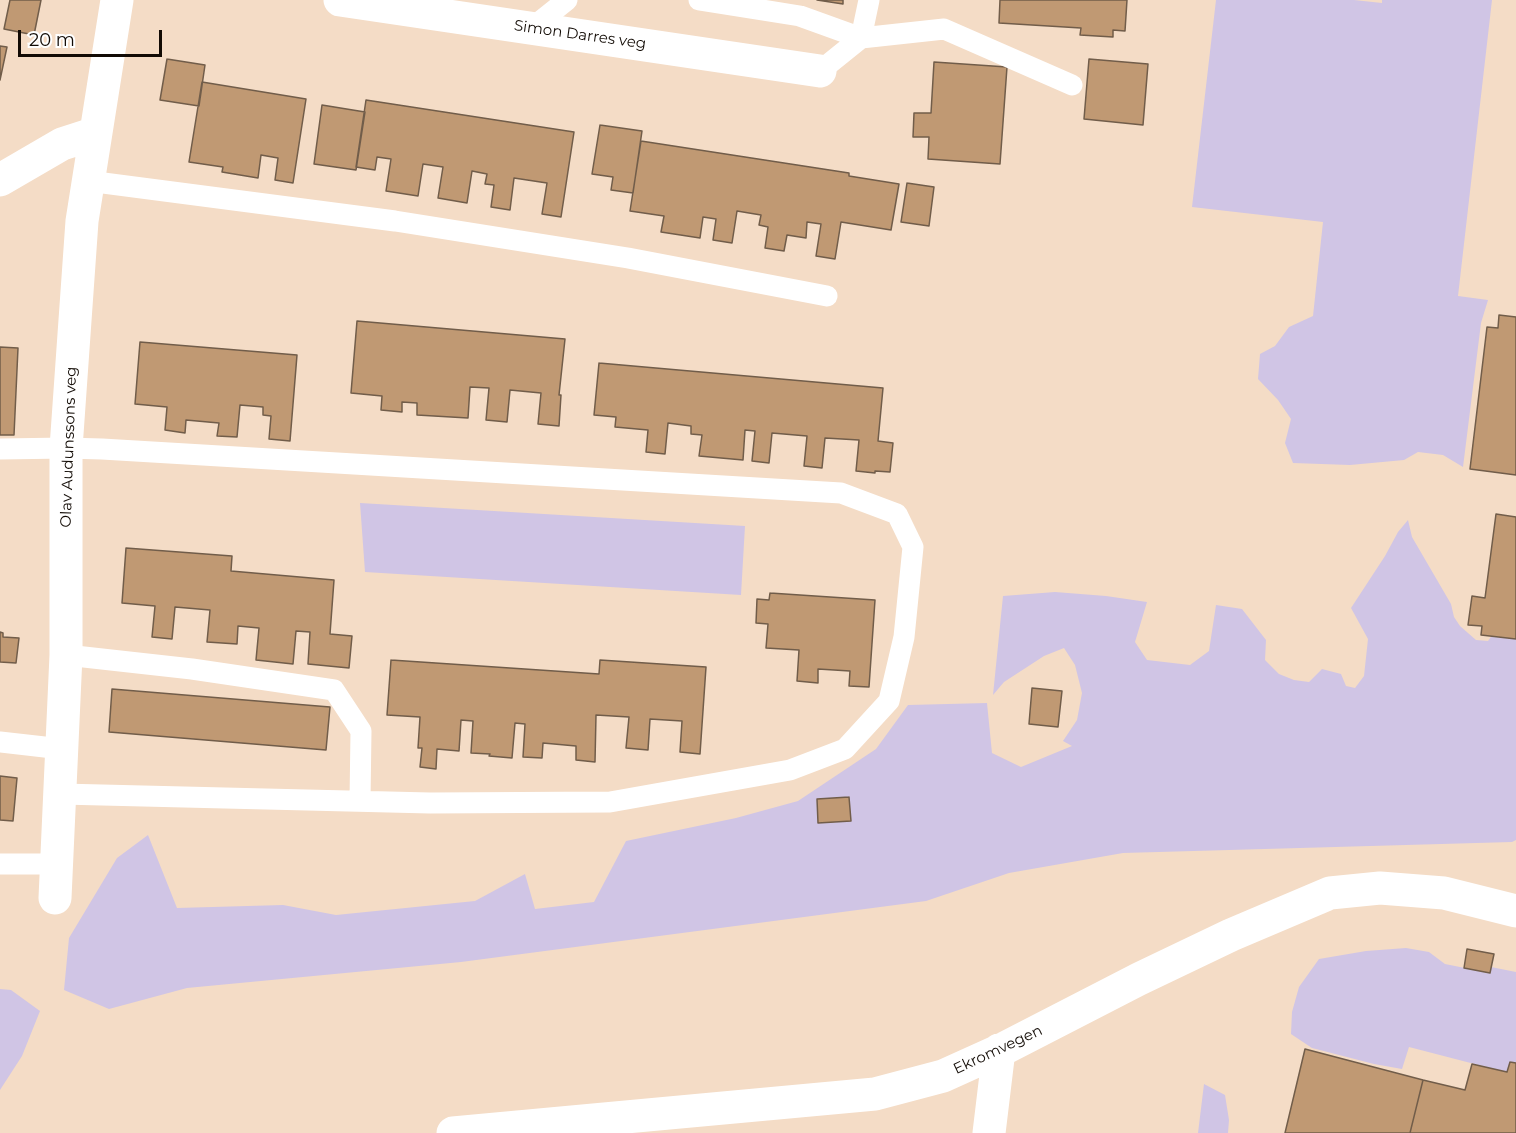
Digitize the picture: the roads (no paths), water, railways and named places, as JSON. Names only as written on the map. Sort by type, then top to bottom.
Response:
[{"type":"street","name":"Olav Audunssons veg","points":[[55,898],[66,655],[66,448],[82,221],[117,0]]},
{"type":"street","name":"Simon Darres veg","points":[[340,0],[820,71]]},
{"type":"street","points":[[0,180],[62,144],[96,133]]},
{"type":"street","name":"Ekromvegen","points":[[453,1133],[874,1094],[943,1076],[1231,935],[1330,893],[1380,888],[1444,892],[1516,911]]},
{"type":"street","points":[[989,1133],[999,1050]]},
{"type":"lane","points":[[532,28],[567,0]]},
{"type":"lane","points":[[699,0],[800,16],[861,38],[944,29],[1072,85]]},
{"type":"lane","points":[[820,71],[861,38],[869,0]]},
{"type":"lane","points":[[88,181],[407,223],[628,258],[827,296]]},
{"type":"lane","points":[[0,449],[66,448],[429,467],[841,493],[897,514],[913,547],[904,637],[889,701],[845,749],[790,770],[610,802],[430,803],[60,794]]},
{"type":"lane","points":[[66,655],[192,669],[334,690],[361,731],[360,801]]},
{"type":"lane","points":[[0,742],[63,749]]},
{"type":"lane","points":[[0,864],[57,864]]}]
